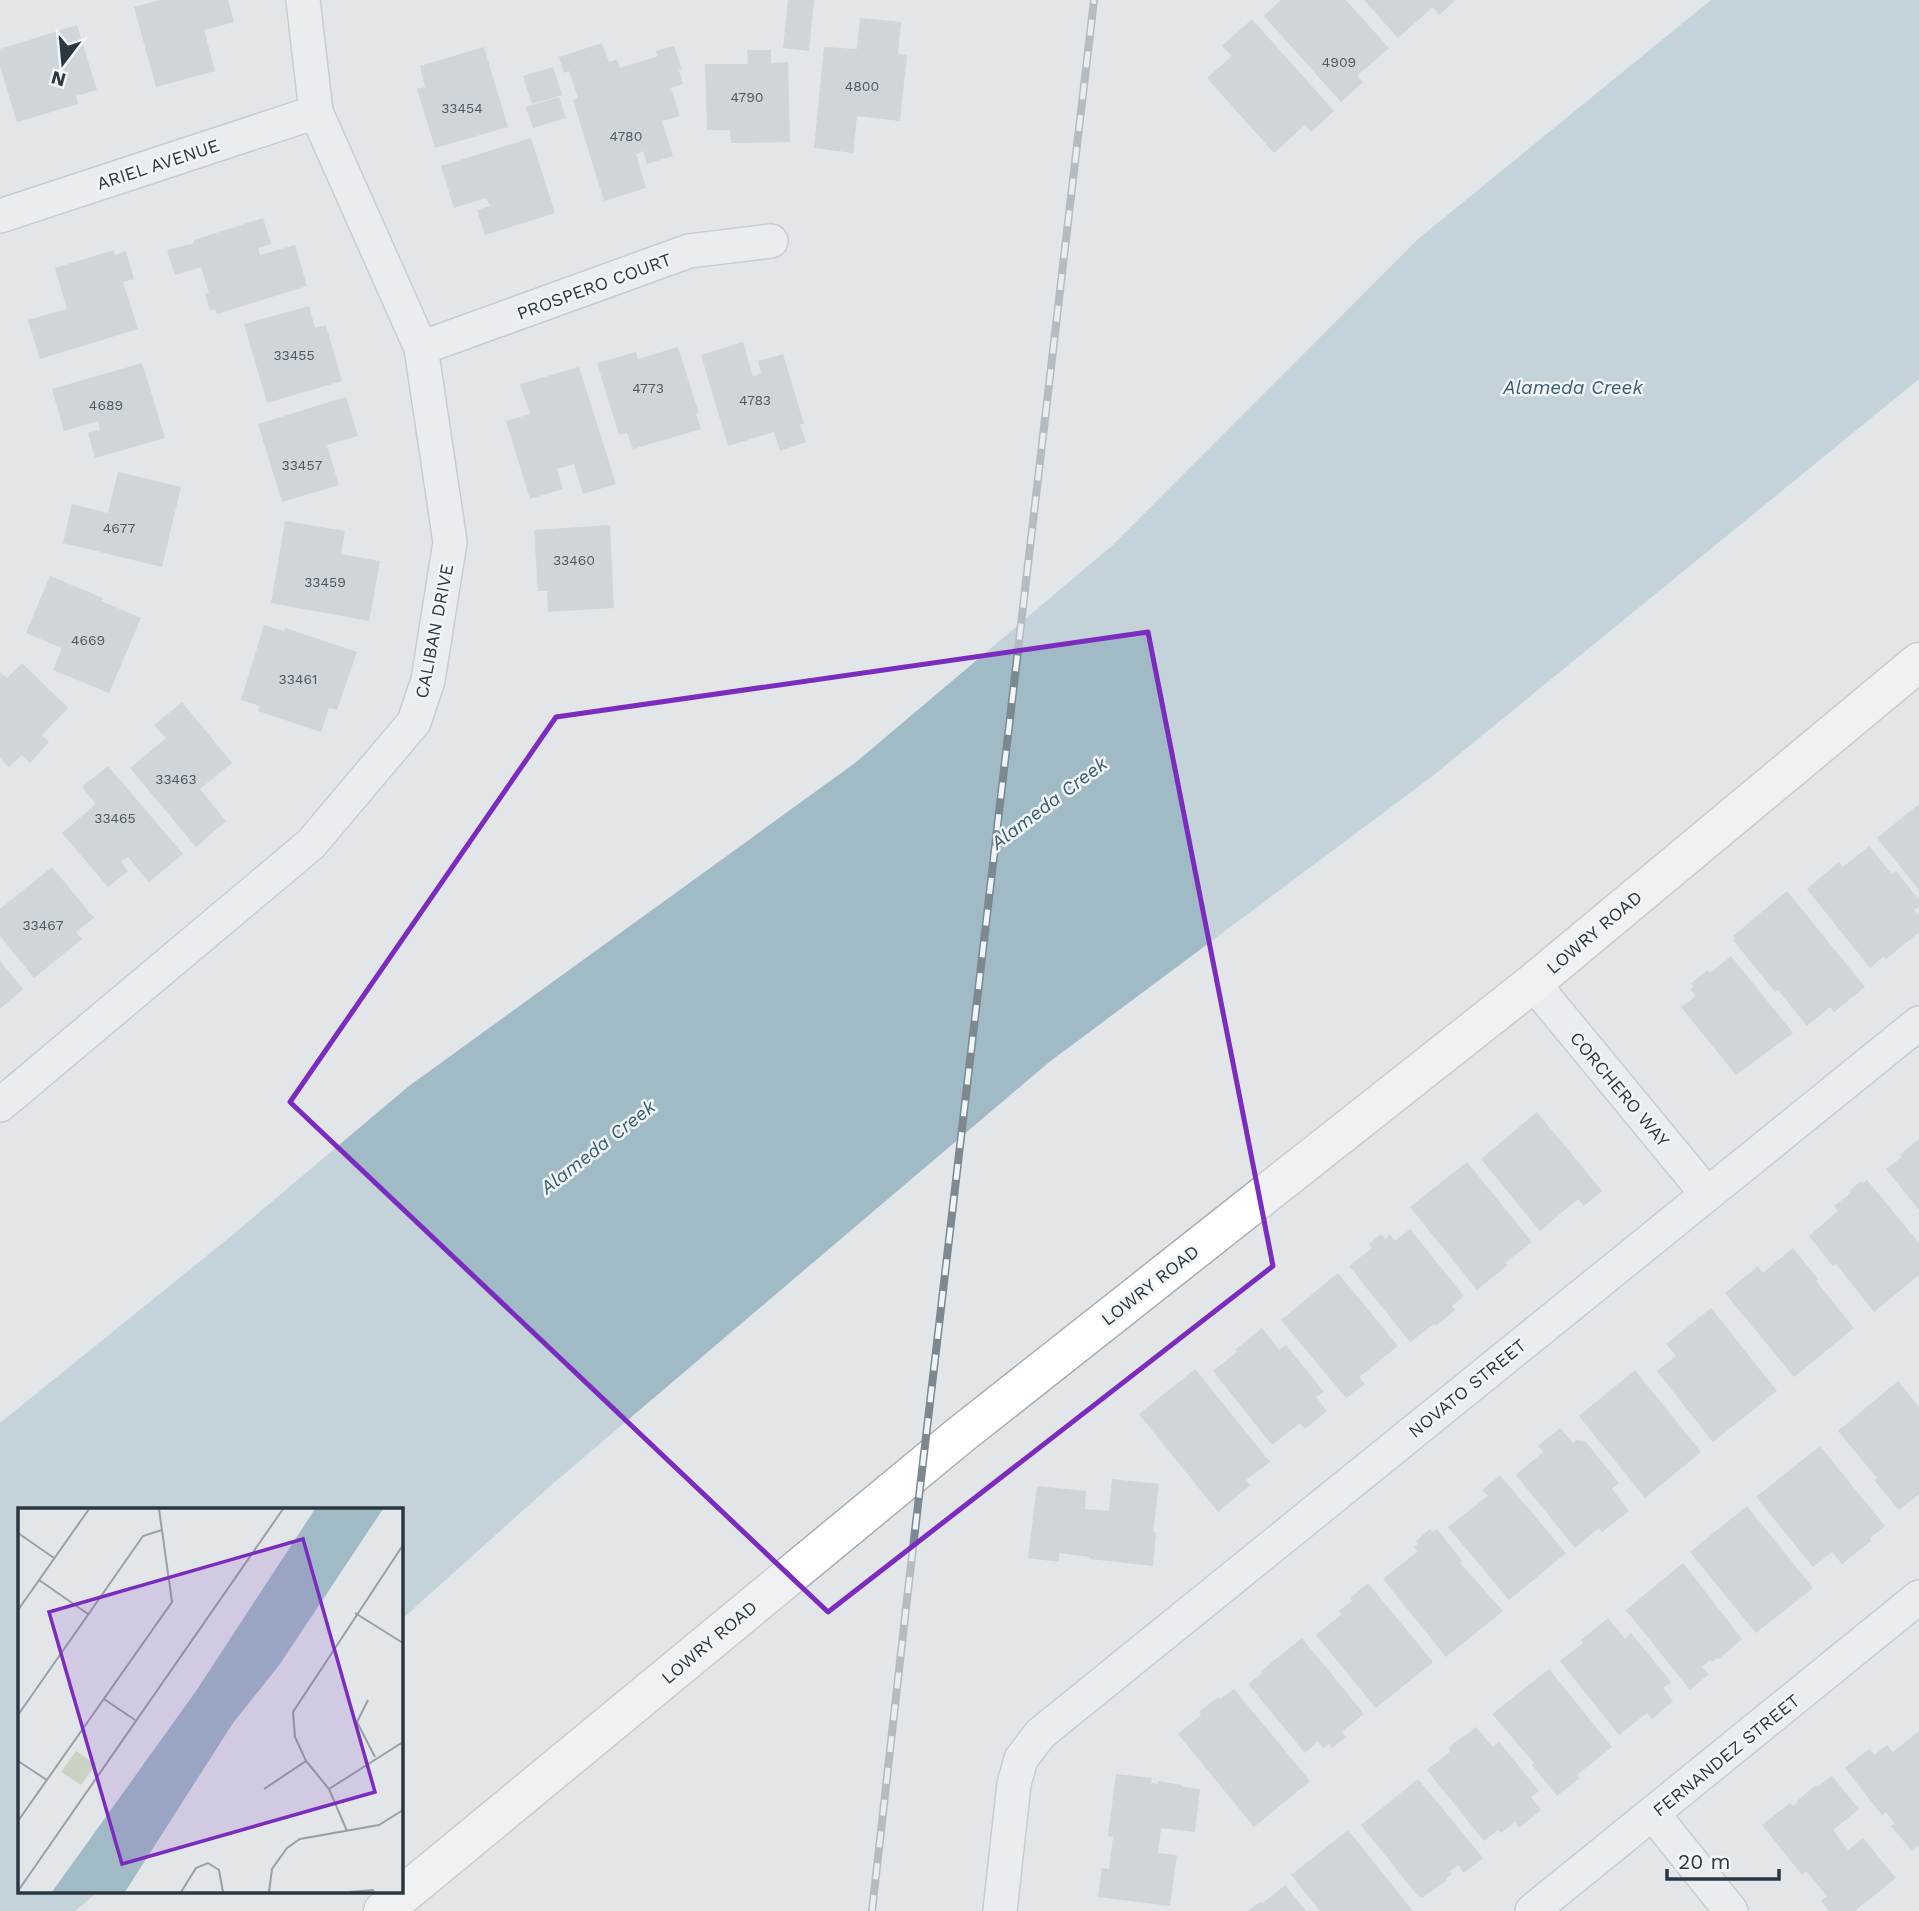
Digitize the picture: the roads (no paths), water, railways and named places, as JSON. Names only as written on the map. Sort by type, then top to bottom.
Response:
[{"type":"street","name":"CALIBAN DRIVE","points":[[0,1105],[311,844],[414,722],[428,680],[450,542],[421,348],[316,112],[303,0]]},
{"type":"street","name":"ARIEL AVENUE","points":[[0,216],[316,112]]},
{"type":"street","name":"PROSPERO COURT","points":[[421,348],[689,251],[771,241]]},
{"type":"street","name":"LOWRY ROAD","points":[[383,1911],[959,1436],[1533,984],[1919,662]]},
{"type":"street","name":"CORCHERO WAY","points":[[1533,984],[1707,1194]]},
{"type":"street","name":"NOVATO STREET","points":[[1000,1911],[1014,1784],[1021,1759],[1040,1734],[1919,1023]]},
{"type":"street","name":"FERNANDEZ STREET","points":[[1532,1911],[1919,1597]]},
{"type":"street","points":[[1653,1814],[1731,1911]]},
{"type":"water","name":"Alameda Creek","points":[[1711,0],[1919,0],[1919,379],[1430,778],[1048,1063],[549,1487],[402,1619],[402,1508],[18,1508],[18,1894],[96,1894],[75,1911],[0,1911],[0,1423],[230,1237],[409,1086],[855,763],[1114,544],[1418,239]]},
{"type":"railway","points":[[872,1911],[1094,0]]}]
